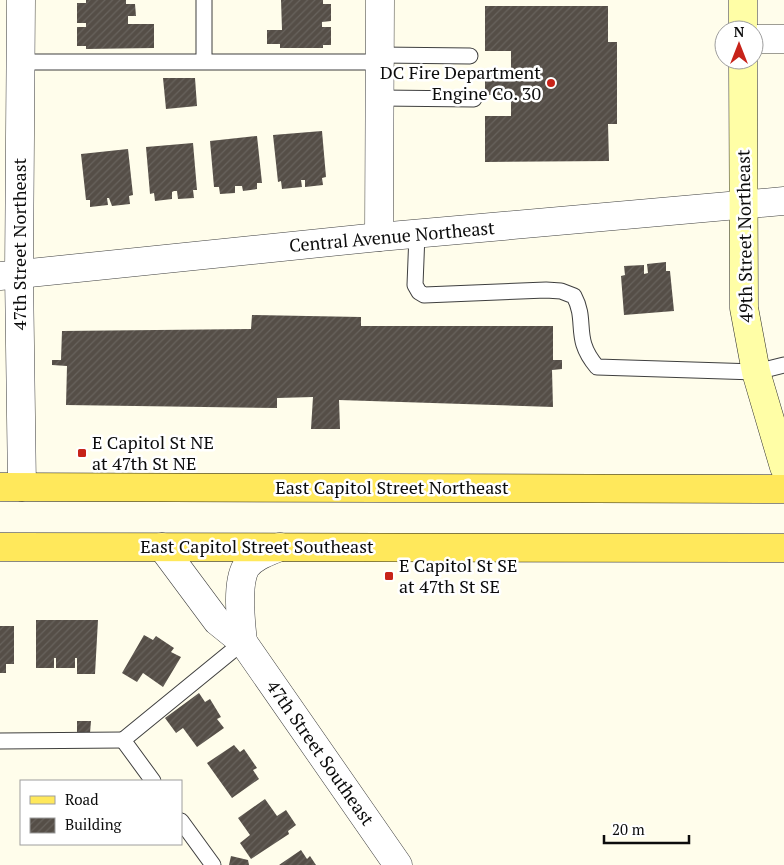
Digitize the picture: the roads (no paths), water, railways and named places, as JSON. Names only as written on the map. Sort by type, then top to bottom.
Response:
[{"type":"main road","name":"East Capitol Street Northeast","points":[[11,487],[784,489]]},
{"type":"main road","name":"East Capitol Street Southeast","points":[[0,547],[784,548]]},
{"type":"street","name":"47th Street Northeast","points":[[11,487],[10,275],[22,62],[22,0]]},
{"type":"street","points":[[379,237],[380,0]]},
{"type":"street","points":[[743,0],[743,20]]},
{"type":"street","points":[[764,40],[784,40]]},
{"type":"street","name":"49th Street Northeast","points":[[743,70],[742,205],[744,308],[756,372],[784,467]]},
{"type":"street","name":"Central Avenue Northeast","points":[[10,275],[379,237],[784,201]]},
{"type":"street","name":"47th Street Southeast","points":[[162,547],[217,621],[243,642],[398,865]]},
{"type":"street","name":"47th Street Southeast","points":[[243,642],[240,611],[246,568],[260,555],[280,547]]},
{"type":"lane","points":[[204,0],[204,61]]},
{"type":"lane","points":[[22,62],[470,56]]},
{"type":"lane","points":[[380,98],[474,99]]},
{"type":"lane","points":[[417,234],[415,285],[419,292],[424,295],[546,290],[561,291],[574,296],[578,304],[581,341],[587,356],[597,367],[756,372],[784,365]]},
{"type":"lane","points":[[0,741],[123,740],[243,642]]},
{"type":"lane","points":[[123,740],[151,780]]},
{"type":"lane","points":[[182,822],[213,865]]},
{"type":"place","name":"DC Fire Department Engine Co. 30","points":[[551,83]]},
{"type":"place","name":"E Capitol St NE at 47th St NE","points":[[82,453]]},
{"type":"place","name":"E Capitol St SE at 47th St SE","points":[[389,576]]}]
